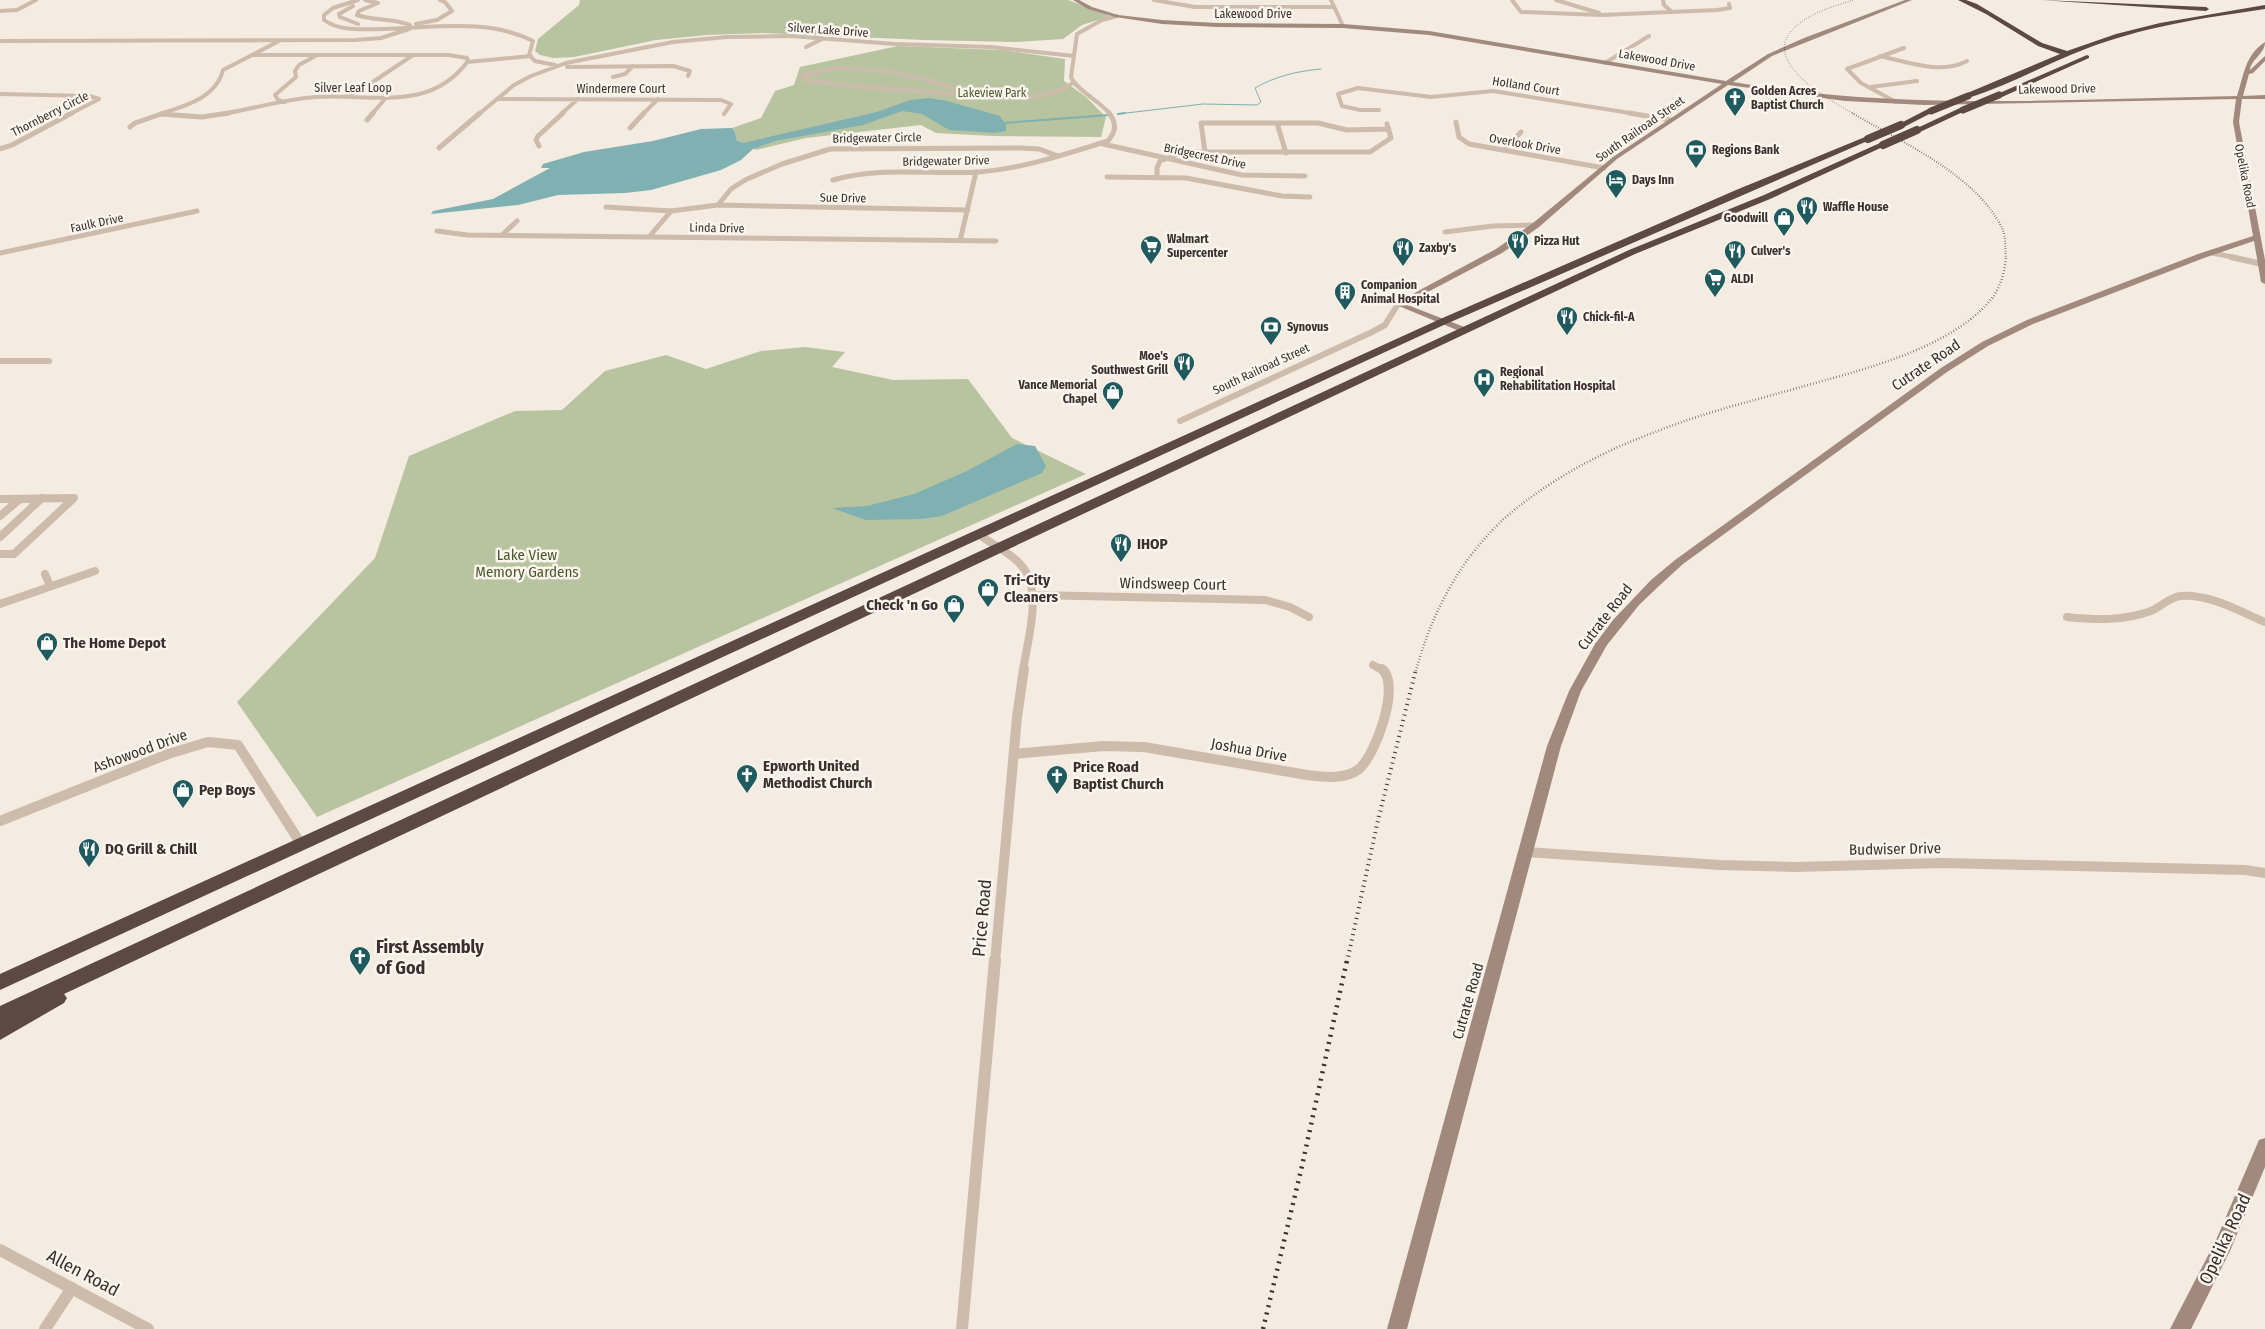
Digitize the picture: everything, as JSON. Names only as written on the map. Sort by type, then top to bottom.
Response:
[{"type":"highway","points":[[0,1015],[1632,252],[1760,200],[2093,54],[2067,54],[2042,46],[1983,9],[1961,0]]},
{"type":"highway","points":[[2044,0],[2190,8],[2258,8]]},
{"type":"highway","points":[[2132,40],[2265,7]]},
{"type":"highway","points":[[2190,8],[2223,16]]},
{"type":"highway","points":[[0,982],[1442,322],[1746,189],[2067,54],[2136,31],[2223,16],[2265,12]]},
{"type":"highway","points":[[2042,46],[2048,57],[2042,64]]},
{"type":"highway","points":[[0,1032],[150,945]]},
{"type":"street","points":[[0,11],[17,10],[36,0]]},
{"type":"street","points":[[358,0],[333,8],[324,15],[324,20],[349,28],[410,27]]},
{"type":"street","points":[[410,27],[404,22],[367,19],[357,15],[359,10],[378,3],[367,0],[346,8],[339,14],[340,17],[353,23],[375,26],[410,27],[487,28],[518,33],[533,41],[529,55],[532,58]]},
{"type":"street","points":[[0,41],[366,40],[437,20],[452,11],[445,2],[440,0]]},
{"type":"street","name":"Lakewood Drive","points":[[1075,0],[1090,8],[1117,16],[1180,24],[1343,26],[1429,34],[1728,84],[1812,96],[1896,102],[2265,97]]},
{"type":"street","points":[[1154,0],[1195,7],[1334,7]]},
{"type":"street","points":[[1331,0],[1343,26]]},
{"type":"street","points":[[1512,0],[1517,9],[1529,14],[1607,15],[1683,10],[1717,10],[1730,8],[1729,4]]},
{"type":"street","points":[[1556,0],[1607,15]]},
{"type":"street","points":[[1664,0],[1664,5],[1671,11]]},
{"type":"street","name":"South Railroad Street","points":[[1180,420],[1385,325],[1398,304],[1499,250],[1536,226],[1615,158],[1670,120],[1728,84],[1760,60],[1781,49],[1910,0]]},
{"type":"street","points":[[1263,2],[1264,7]]},
{"type":"street","points":[[1102,144],[1111,139],[1114,129],[1111,112],[1073,83],[1071,77],[1075,38],[1077,34],[1094,23],[1117,16]]},
{"type":"street","name":"Silver Lake Drive","points":[[439,148],[514,85],[538,73],[559,65],[641,47],[709,38],[776,36],[895,44],[991,47],[1074,56]]},
{"type":"street","points":[[1605,63],[1649,36]]},
{"type":"street","points":[[709,38],[712,44]]},
{"type":"street","points":[[806,47],[823,39]]},
{"type":"street","points":[[130,127],[136,123],[183,106],[212,90],[218,85],[223,70],[280,40]]},
{"type":"street","name":"Opelika Road","points":[[2265,44],[2250,60],[2245,71],[2247,72],[2237,105],[2238,140],[2265,282]]},
{"type":"street","points":[[1896,102],[1853,78],[1848,74],[1847,69],[1904,48]]},
{"type":"street","points":[[252,54],[461,56],[467,58],[468,62],[532,58],[570,67],[682,67],[690,71],[688,76]]},
{"type":"street","points":[[285,102],[278,100],[275,95],[293,82],[296,77],[295,71],[299,65],[318,55]]},
{"type":"street","points":[[346,97],[361,90],[413,55]]},
{"type":"street","points":[[1880,56],[1940,67],[1960,66],[1967,61]]},
{"type":"street","points":[[2247,72],[2251,72],[2265,58]]},
{"type":"street","name":"Silver Lake Drive","points":[[543,62],[582,60]]},
{"type":"street","name":"Silver Leaf Loop","points":[[161,114],[184,118],[214,117],[315,97],[384,100],[422,94],[436,88],[468,62]]},
{"type":"street","points":[[538,73],[543,62]]},
{"type":"street","points":[[613,77],[624,74],[633,66]]},
{"type":"street","points":[[971,95],[939,82],[872,69],[834,68],[803,76],[807,81],[847,86],[1007,98],[1042,95],[1068,87],[1073,83]]},
{"type":"street","points":[[1868,87],[1918,80]]},
{"type":"street","points":[[2241,88],[2265,97]]},
{"type":"street","name":"Holland Court","points":[[1379,110],[1346,108],[1342,106],[1338,94],[1348,90],[1368,89],[1438,97],[1470,90],[1493,90],[1670,120]]},
{"type":"street","name":"Thornberry Circle","points":[[0,94],[89,96],[99,99],[12,146],[0,148]]},
{"type":"street","points":[[2214,98],[2231,101],[2237,105]]},
{"type":"street","name":"Windermere Court","points":[[497,99],[726,101],[731,104],[724,114]]},
{"type":"street","points":[[539,146],[536,140],[538,136],[578,99]]},
{"type":"street","points":[[368,120],[384,100]]},
{"type":"street","points":[[630,128],[658,100]]},
{"type":"street","name":"Overlook Drive","points":[[1456,122],[1456,131],[1464,141],[1604,168]]},
{"type":"street","points":[[1157,178],[1157,168],[1160,161],[1178,153],[1370,152],[1390,140],[1388,127],[1347,130],[1318,123],[1201,123],[1205,152]]},
{"type":"street","points":[[1277,123],[1286,153]]},
{"type":"street","points":[[1504,150],[1521,132]]},
{"type":"street","name":"Bridgewater Drive","points":[[833,180],[858,173],[976,172],[1019,166],[1102,144]]},
{"type":"street","name":"Bridgecrest Drive","points":[[1102,144],[1222,169],[1242,175],[1305,176]]},
{"type":"street","name":"Bridgewater Circle","points":[[718,205],[728,191],[746,180],[802,156],[824,150],[842,148],[984,148]]},
{"type":"street","name":"Bridgewater Drive","points":[[984,148],[1039,150],[1058,156]]},
{"type":"street","points":[[960,242],[976,172]]},
{"type":"street","points":[[1107,177],[1186,178],[1282,196],[1310,197]]},
{"type":"street","points":[[606,207],[671,211],[718,205]]},
{"type":"street","name":"Sue Drive","points":[[718,205],[968,210]]},
{"type":"street","name":"Faulk Drive","points":[[0,253],[197,211]]},
{"type":"street","points":[[649,237],[671,211]]},
{"type":"street","points":[[502,235],[518,221]]},
{"type":"street","points":[[1445,232],[1493,226],[1536,226]]},
{"type":"street","name":"Linda Drive","points":[[437,231],[451,234],[996,242]]},
{"type":"street","name":"Cutrate Road","points":[[1397,1329],[1554,746],[1567,707],[1583,672],[1603,640],[1651,585],[1735,520],[1944,370],[1985,344],[2046,315],[2212,253],[2257,241]]},
{"type":"street","points":[[2212,253],[2261,261]]},
{"type":"street","points":[[1398,304],[1464,330]]},
{"type":"street","points":[[0,361],[49,360]]},
{"type":"street","points":[[0,537],[42,498]]},
{"type":"street","points":[[0,499],[74,498],[14,554],[0,554]]},
{"type":"street","points":[[0,516],[20,499]]},
{"type":"street","points":[[978,534],[1026,572],[1034,595]]},
{"type":"street","points":[[0,604],[95,571]]},
{"type":"street","points":[[45,574],[50,586]]},
{"type":"street","name":"Windsweep Court","points":[[1034,595],[1265,600],[1290,607],[1309,617]]},
{"type":"street","name":"Price Road","points":[[962,1329],[1014,754],[1026,640],[1034,595]]},
{"type":"street","points":[[2066,617],[2093,619],[2137,615],[2153,610],[2170,598],[2180,596],[2206,600],[2265,622]]},
{"type":"street","name":"Joshua Drive","points":[[1014,754],[1130,746],[1307,775],[1334,777],[1347,775],[1365,764],[1377,740],[1387,700],[1388,677],[1384,670],[1373,665]]},
{"type":"street","name":"Ashowood Drive","points":[[0,821],[168,754],[208,742],[238,744],[301,844]]},
{"type":"street","name":"Budwiser Drive","points":[[1526,852],[1758,866],[1795,867],[1868,864],[2092,865],[2236,870],[2265,873]]},
{"type":"street","name":"Opelika Road","points":[[2180,1329],[2223,1245],[2265,1146]]},
{"type":"street","name":"Allen Road","points":[[0,1250],[148,1329]]},
{"type":"street","points":[[46,1329],[72,1288]]},
{"type":"green space","points":[[580,0],[1068,0],[1110,16],[1082,25],[1063,39],[1014,42],[764,33],[707,35],[656,40],[574,57],[553,58],[540,55],[535,51],[538,39],[579,5]]},
{"type":"green space","name":"Lakeview Park","points":[[898,46],[1002,50],[1065,59],[1064,81],[1086,97],[1106,117],[1101,137],[993,136],[936,133],[921,125],[806,138],[756,150],[737,141],[732,128],[761,118],[775,91],[794,85],[800,67]]},
{"type":"green space","name":"Lake View Memory Gardens","points":[[805,347],[845,352],[832,367],[893,380],[968,379],[1012,438],[1086,474],[317,817],[237,702],[375,558],[409,456],[515,411],[562,410],[605,371],[666,355],[706,369],[761,351]]},
{"type":"water","points":[[929,98],[947,101],[1000,116],[1006,125],[1006,131],[995,133],[949,130],[922,114],[902,111],[863,125],[775,141],[753,149],[741,160],[721,170],[651,190],[625,193],[558,195],[518,205],[431,214],[433,211],[493,199],[550,168],[541,168],[543,164],[584,152],[653,141],[701,129],[732,128],[737,141],[743,143],[877,112],[910,100]]},
{"type":"water","points":[[1017,444],[1035,446],[1046,466],[1042,473],[942,516],[921,519],[866,520],[832,508],[867,506],[914,494],[967,471]]},
{"type":"waterway","points":[[1125,113],[1118,114],[1203,104],[1257,105],[1261,102],[1255,88],[1287,75],[1321,69]]},
{"type":"waterway","points":[[1004,123],[1109,115]]},
{"type":"railway","points":[[1853,0],[1819,12],[1800,23],[1787,36],[1785,50],[1789,63],[1799,76],[1813,88],[1854,114]]},
{"type":"railway","points":[[1852,113],[1915,148],[1956,176],[1974,191],[1990,209],[2002,228],[2006,257]]},
{"type":"railway","points":[[1416,671],[1422,650],[1439,608],[1462,568],[1475,550],[1506,517],[1540,491],[1595,458],[1673,425],[1851,373],[1905,355],[1931,343],[1955,330],[1976,315],[1993,297],[2002,278],[2006,257]]},
{"type":"railway","points":[[1347,962],[1378,820],[1416,669]]},
{"type":"railway","points":[[1263,1329],[1302,1166],[1347,960]]},
{"type":"place","name":"Golden Acres Baptist Church","points":[[1735,117]]},
{"type":"place","name":"Regions Bank","points":[[1696,169]]},
{"type":"place","name":"Days Inn","points":[[1616,199]]},
{"type":"place","name":"Waffle House","points":[[1807,226]]},
{"type":"place","name":"Goodwill","points":[[1784,237]]},
{"type":"place","name":"Pizza Hut","points":[[1518,260]]},
{"type":"place","name":"Walmart Supercenter","points":[[1151,265]]},
{"type":"place","name":"Zaxby's","points":[[1403,267]]},
{"type":"place","name":"Culver's","points":[[1735,270]]},
{"type":"place","name":"ALDI","points":[[1715,298]]},
{"type":"place","name":"Companion Animal Hospital","points":[[1345,311]]},
{"type":"place","name":"Chick-fil-A","points":[[1567,336]]},
{"type":"place","name":"Synovus","points":[[1271,346]]},
{"type":"place","name":"Moe's Southwest Grill","points":[[1184,382]]},
{"type":"place","name":"Regional Rehabilitation Hospital","points":[[1484,398]]},
{"type":"place","name":"Vance Memorial Chapel","points":[[1113,411]]},
{"type":"place","name":"IHOP","points":[[1121,563]]},
{"type":"place","name":"Tri-City Cleaners","points":[[988,608]]},
{"type":"place","name":"Check 'n Go","points":[[954,624]]},
{"type":"place","name":"The Home Depot","points":[[47,662]]},
{"type":"place","name":"Epworth United Methodist Church","points":[[747,794]]},
{"type":"place","name":"Price Road Baptist Church","points":[[1057,795]]},
{"type":"place","name":"Pep Boys","points":[[183,809]]},
{"type":"place","name":"DQ Grill & Chill","points":[[89,868]]},
{"type":"place","name":"First Assembly of God","points":[[360,976]]}]
